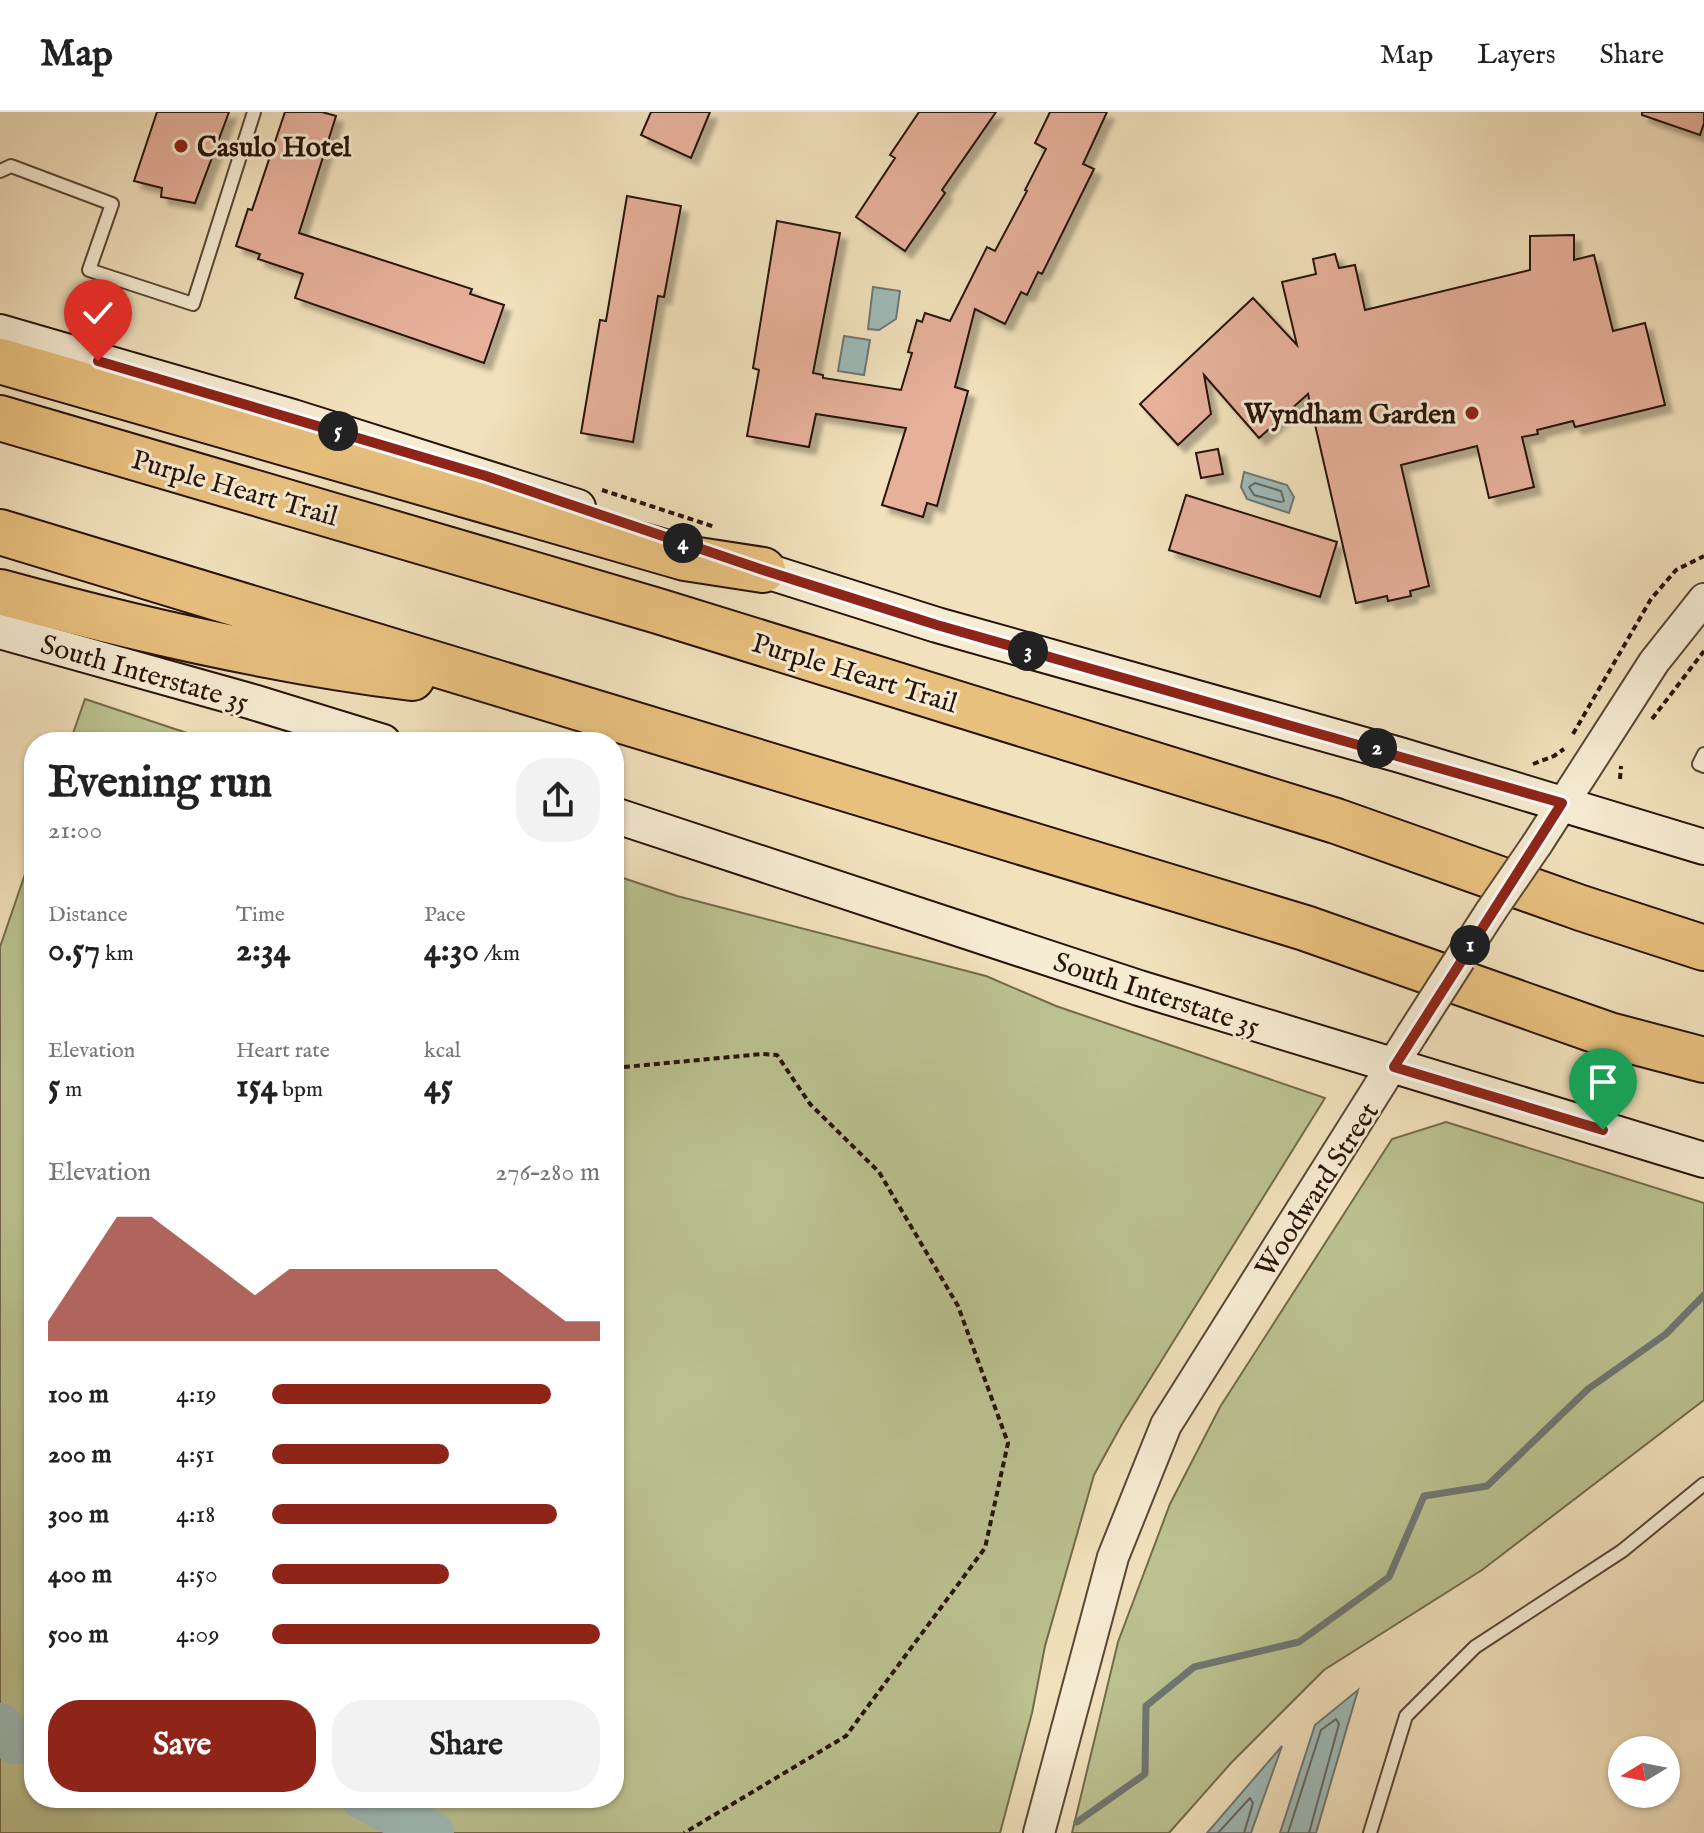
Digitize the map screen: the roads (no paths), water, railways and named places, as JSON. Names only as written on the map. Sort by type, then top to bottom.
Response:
[{"type":"highway","points":[[18,366],[685,558],[763,570]]},
{"type":"highway","name":"Purple Heart Trail","points":[[0,418],[658,611],[1306,812],[1704,948]]},
{"type":"highway","points":[[0,532],[1305,928],[1609,1035],[1704,1060]]},
{"type":"highway","points":[[0,592],[97,618],[323,668],[530,693]]},
{"type":"highway","points":[[1581,908],[1704,929]]},
{"type":"highway","points":[[1609,1035],[1704,1085]]},
{"type":"main road","points":[[0,332],[486,476],[937,625],[1562,803],[1704,847]]},
{"type":"main road","name":"South Interstate 35","points":[[0,631],[350,732]]},
{"type":"main road","name":"South Interstate 35","points":[[624,818],[1124,983],[1704,1160]]},
{"type":"street","name":"Woodward Street","points":[[1039,1833],[1113,1557],[1166,1425],[1412,1034],[1562,803],[1654,662],[1704,599]]},
{"type":"lane","points":[[0,171],[11,166],[112,204],[89,270],[193,304],[254,112]]},
{"type":"lane","points":[[1704,754],[1699,764],[1704,766]]},
{"type":"lane","points":[[1370,1833],[1406,1716],[1475,1647],[1622,1551],[1704,1484]]},
{"type":"water","points":[[873,287],[900,291],[896,319],[879,330],[868,329]]},
{"type":"water","points":[[844,336],[870,340],[864,375],[838,371]]},
{"type":"water","points":[[1244,472],[1287,485],[1294,497],[1289,513],[1247,499],[1241,487]]},
{"type":"water","points":[[1358,1690],[1316,1833],[1280,1833],[1315,1725]]},
{"type":"water","points":[[1282,1746],[1251,1833],[1207,1833]]},
{"type":"waterway","points":[[1077,1822],[1145,1774],[1146,1706],[1194,1667],[1299,1642],[1389,1577],[1424,1496],[1487,1486],[1588,1389],[1666,1334],[1704,1295]]},
{"type":"waterway","points":[[0,1725],[15,1742],[24,1741]]},
{"type":"waterway","points":[[383,1808],[432,1833]]},
{"type":"place","name":"Casulo Hotel","points":[[181,146]]},
{"type":"place","name":"Wyndham Garden","points":[[1472,413]]}]
